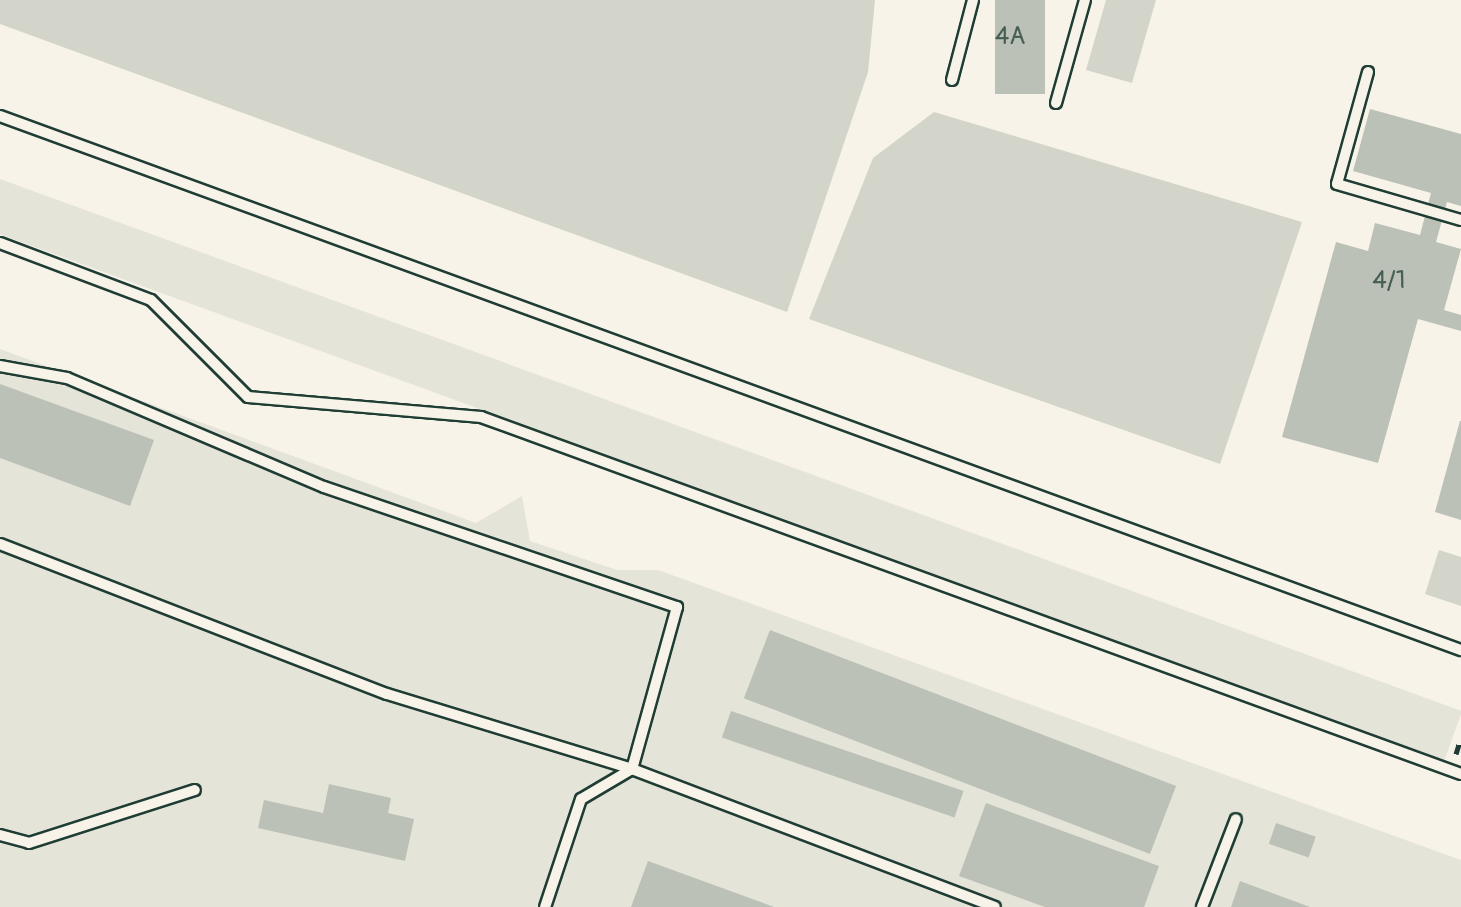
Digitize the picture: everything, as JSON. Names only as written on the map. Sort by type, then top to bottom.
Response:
[{"type":"lane","points":[[952,80],[973,0]]},
{"type":"lane","points":[[1056,103],[1084,0]]},
{"type":"lane","points":[[1368,72],[1337,184],[1461,220]]},
{"type":"lane","points":[[0,116],[1461,650]]},
{"type":"lane","points":[[0,243],[150,300],[248,397],[481,417],[1461,774]]},
{"type":"lane","points":[[0,366],[67,378],[324,487],[677,607],[632,769],[580,800],[545,907]]},
{"type":"lane","points":[[0,544],[387,694],[632,769],[995,907]]},
{"type":"lane","points":[[0,835],[28,843],[194,790]]},
{"type":"lane","points":[[1202,907],[1236,819]]},
{"type":"shaded area","points":[[0,0],[875,0],[868,72],[787,312],[0,24]]},
{"type":"shaded area","points":[[1106,0],[1156,0],[1132,83],[1086,70]]},
{"type":"shaded area","points":[[934,112],[1302,222],[1220,464],[809,319],[873,158]]},
{"type":"shaded area","points":[[0,179],[1461,711],[1444,760],[0,234]]},
{"type":"shaded area","points":[[0,349],[476,523],[522,496],[530,541],[617,570],[658,570],[1461,860],[1461,907],[0,907]]},
{"type":"shaded area","points":[[1439,550],[1461,557],[1461,606],[1425,594]]},
{"type":"building","points":[[995,0],[1045,0],[1045,94],[995,94]]},
{"type":"building","points":[[1370,109],[1461,134],[1461,206],[1447,202],[1436,242],[1461,249],[1444,310],[1461,315],[1461,331],[1418,319],[1378,463],[1282,437],[1336,242],[1368,251],[1375,223],[1420,235],[1431,193],[1353,171]]},
{"type":"building","points":[[0,384],[154,440],[130,506],[0,458]]},
{"type":"building","points":[[1461,421],[1461,520],[1435,512]]},
{"type":"building","points":[[770,630],[1176,786],[1150,854],[744,698]]},
{"type":"building","points":[[731,711],[964,791],[954,818],[722,737]]},
{"type":"building","points":[[329,784],[391,798],[388,813],[414,819],[405,861],[258,828],[264,800],[323,813]]},
{"type":"building","points":[[986,803],[1159,866],[1144,907],[1045,907],[959,876]]},
{"type":"building","points":[[1276,823],[1316,837],[1309,857],[1269,844]]},
{"type":"building","points":[[648,861],[774,907],[631,907]]},
{"type":"building","points":[[1240,881],[1310,907],[1231,907]]}]
